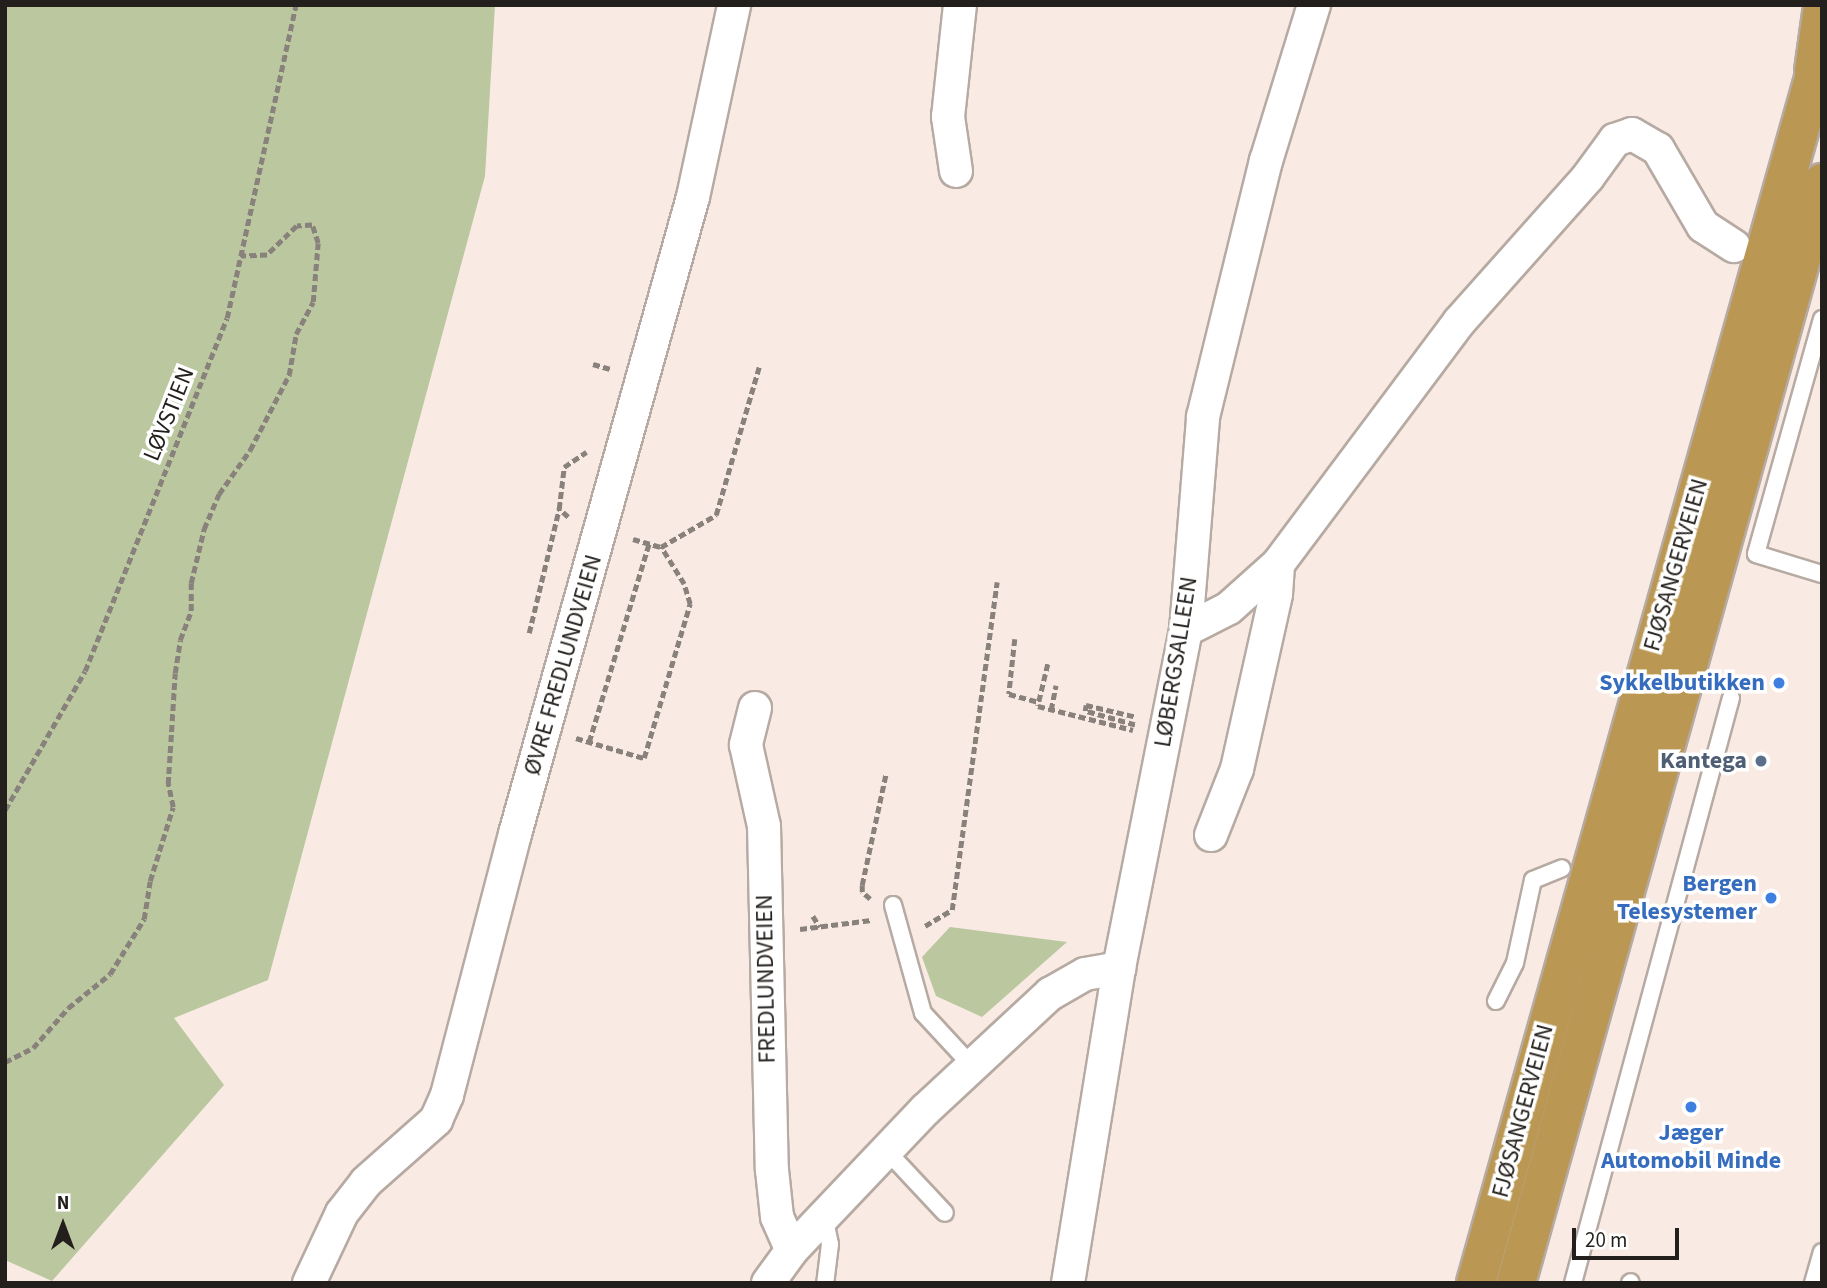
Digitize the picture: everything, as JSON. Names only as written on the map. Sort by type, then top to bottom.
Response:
[{"type":"highway","name":"FJØSANGERVEIEN","points":[[1476,1283],[1818,60],[1822,13]]},
{"type":"highway","name":"FJØSANGERVEIEN","points":[[1516,1283],[1822,183]]},
{"type":"street","name":"ØVRE FREDLUNDVEIEN","points":[[309,1283],[342,1213],[366,1182],[436,1120],[447,1095],[544,730],[693,197],[734,5]]},
{"type":"street","points":[[956,171],[948,117],[961,5]]},
{"type":"street","name":"LØBERGSALLEEN","points":[[1068,1283],[1119,968],[1186,630],[1199,455],[1216,354],[1266,160],[1314,5]]},
{"type":"street","points":[[1186,630],[1229,608],[1278,564],[1459,323],[1615,140],[1632,134],[1658,149],[1703,226],[1734,246]]},
{"type":"street","points":[[1211,835],[1240,756],[1276,594],[1278,564]]},
{"type":"street","name":"FREDLUNDVEIEN","points":[[755,708],[747,745],[764,826],[764,933],[772,1170],[777,1217],[792,1250]]},
{"type":"street","points":[[768,1283],[792,1250],[886,1150],[1050,994],[1085,974],[1119,968]]},
{"type":"lane","points":[[1822,320],[1756,554],[1822,574]]},
{"type":"lane","points":[[1573,1283],[1731,698]]},
{"type":"lane","points":[[1496,1001],[1515,963],[1534,880],[1562,868]]},
{"type":"lane","points":[[896,916],[923,1013],[972,1066]]},
{"type":"lane","points":[[886,1150],[945,1213]]},
{"type":"lane","points":[[824,1216],[830,1229],[825,1283]]},
{"type":"lane","points":[[1813,1283],[1822,1252]]},
{"type":"path","name":"LØVSTIEN","points":[[5,810],[85,671],[227,318],[296,5]]},
{"type":"path","points":[[5,1062],[33,1048],[68,1008],[110,974],[144,919],[150,881],[173,807],[168,784],[174,673],[180,640],[189,622],[191,583],[204,529],[219,494],[250,450],[289,375],[296,334],[313,302],[318,243],[312,225],[297,226],[267,255],[241,256]]},
{"type":"path","points":[[661,547],[716,515],[759,367]]},
{"type":"path","points":[[566,477],[564,467],[588,450]]},
{"type":"path","points":[[529,633],[559,509]]},
{"type":"path","points":[[544,730],[644,758],[690,604],[684,584],[661,547],[601,530]]},
{"type":"path","points":[[589,742],[649,543]]},
{"type":"path","points":[[886,773],[862,892],[896,916],[932,925],[952,910],[997,582]]},
{"type":"path","points":[[1016,639],[1009,694],[1039,702]]},
{"type":"path","points":[[1048,664],[1038,706],[1135,730],[1136,726],[1085,711],[1086,705],[1168,724]]},
{"type":"path","points":[[1051,710],[1056,685]]},
{"type":"path","points":[[813,916],[820,928]]},
{"type":"path","points":[[764,933],[820,928],[896,916]]},
{"type":"green space","points":[[5,5],[495,5],[485,176],[268,980],[174,1018],[224,1085],[52,1281],[5,1260]]},
{"type":"green space","points":[[950,927],[1067,942],[982,1017],[936,996],[922,957]]},
{"type":"place","name":"Sykkelbutikken","points":[[1779,683]]},
{"type":"place","name":"Kantega","points":[[1761,761]]},
{"type":"place","name":"Bergen Telesystemer","points":[[1771,898]]},
{"type":"place","name":"Jæger Automobil Minde","points":[[1691,1107]]}]
